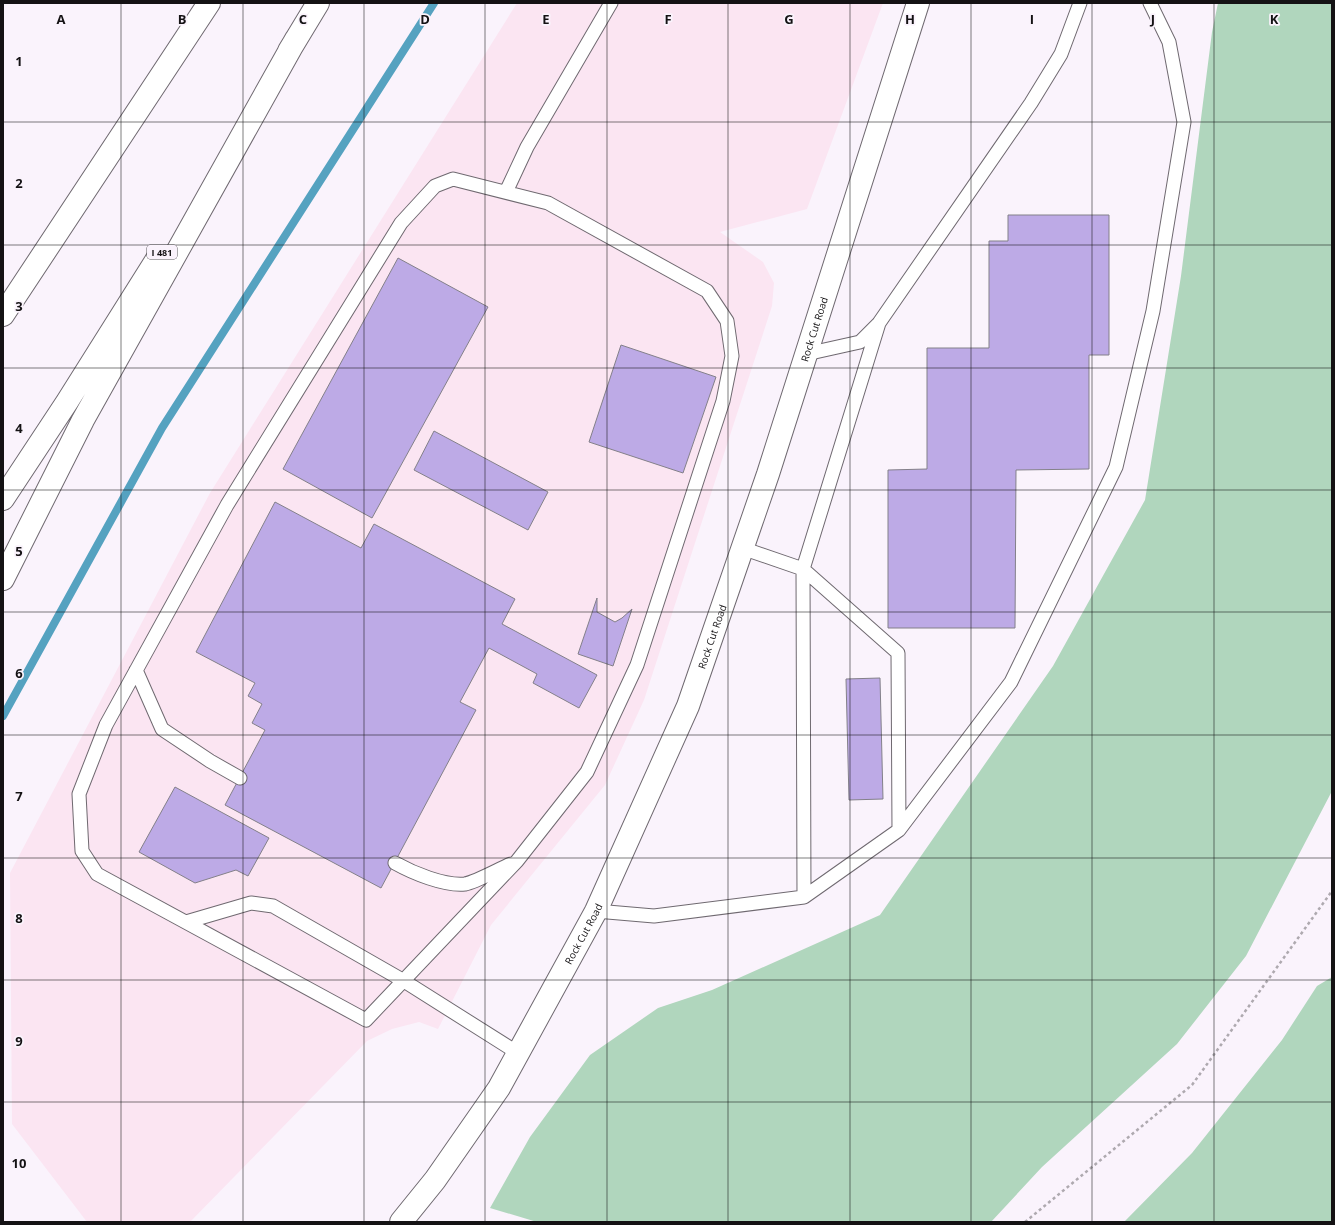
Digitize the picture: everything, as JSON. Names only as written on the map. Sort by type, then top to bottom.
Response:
[{"type":"main road","points":[[3,315],[209,3]]},
{"type":"main road","name":"I 481","points":[[3,499],[71,395],[318,3]]},
{"type":"main road","name":"Rock Cut Road","points":[[401,1222],[435,1180],[494,1094],[518,1052],[596,911],[688,706],[806,354],[918,3]]},
{"type":"main road","points":[[3,579],[83,420],[296,39]]},
{"type":"lane","points":[[506,192],[527,147],[611,3]]},
{"type":"lane","points":[[806,354],[860,342],[879,324],[1035,96],[1061,54],[1080,3]]},
{"type":"lane","points":[[596,911],[654,916],[804,897],[899,830],[1010,682],[1116,467],[1153,311],[1184,122],[1169,42],[1150,3]]},
{"type":"lane","points":[[453,179],[506,192],[548,203],[707,291],[727,321],[732,356],[723,401],[637,666],[587,772],[517,861],[366,1020],[97,874],[82,851],[78,794],[106,725],[227,505],[401,223],[435,186],[453,179]]},
{"type":"lane","points":[[804,897],[804,569],[879,324]]},
{"type":"lane","points":[[742,548],[804,569],[898,653],[899,830]]},
{"type":"lane","points":[[136,670],[162,729],[210,761],[240,778]]},
{"type":"lane","points":[[395,863],[411,872],[449,883],[466,884],[517,861]]},
{"type":"lane","points":[[186,922],[251,903],[273,906],[404,981],[518,1052]]},
{"type":"path","points":[[1025,1222],[1192,1085],[1332,891]]},
{"type":"shaded area","points":[[517,3],[883,3],[807,209],[720,232],[763,262],[774,283],[772,306],[644,700],[605,785],[491,925],[438,1029],[419,1022],[392,1029],[367,1041],[190,1222],[87,1222],[12,1124],[10,873],[210,493]]},
{"type":"green space","points":[[1218,3],[1332,3],[1332,791],[1246,956],[1177,1044],[1042,1167],[991,1222],[537,1222],[490,1208],[530,1137],[590,1055],[658,1008],[712,990],[880,915],[1053,666],[1145,500],[1181,276],[1212,32]]},
{"type":"green space","points":[[1332,977],[1332,1222],[1124,1222],[1192,1153],[1282,1040],[1317,986]]},
{"type":"building","points":[[1008,215],[1109,215],[1109,355],[1089,355],[1089,469],[1016,470],[1015,628],[888,628],[888,470],[927,469],[927,348],[989,348],[989,241],[1008,241]]},
{"type":"building","points":[[398,258],[488,307],[372,518],[283,469]]},
{"type":"building","points":[[621,345],[716,377],[683,473],[589,442]]},
{"type":"building","points":[[434,431],[548,492],[528,530],[414,470]]},
{"type":"building","points":[[275,502],[361,548],[374,524],[515,599],[502,624],[597,675],[579,708],[533,683],[537,674],[489,648],[460,702],[476,710],[381,888],[225,805],[265,730],[252,723],[262,704],[248,696],[255,683],[196,652]]},
{"type":"building","points":[[597,598],[597,612],[615,622],[632,609],[613,666],[578,654]]},
{"type":"building","points":[[880,678],[883,799],[849,800],[846,679]]},
{"type":"building","points":[[175,787],[269,838],[248,876],[236,870],[195,883],[139,852]]},
{"type":"waterway","points":[[3,716],[162,428],[434,3]]}]
